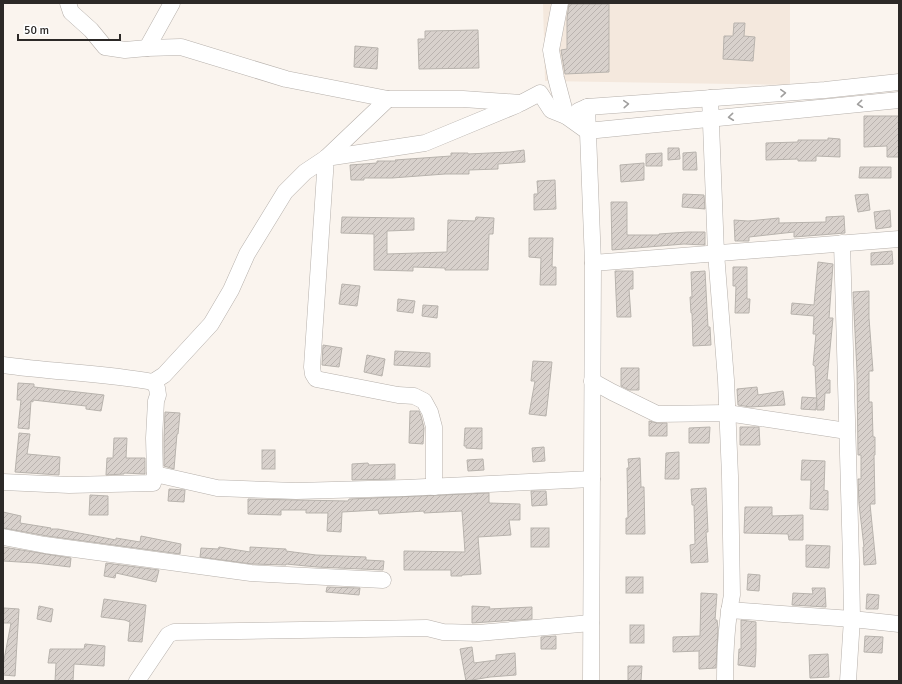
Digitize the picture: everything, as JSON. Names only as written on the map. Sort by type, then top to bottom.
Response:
[{"type":"street","points":[[68,3],[70,12],[91,30],[105,48],[125,50],[181,47],[286,79],[388,99],[463,99],[521,103]]},
{"type":"street","points":[[147,48],[172,3]]},
{"type":"street","points":[[560,3],[551,50],[556,78],[566,116]]},
{"type":"street","points":[[566,116],[587,107],[825,90],[899,82]]},
{"type":"street","points":[[326,158],[425,143],[521,103],[540,93],[551,110],[566,116],[587,131],[899,100]]},
{"type":"street","points":[[710,98],[716,253],[730,476],[732,587],[725,654],[726,681]]},
{"type":"street","points":[[153,382],[164,375],[211,324],[231,290],[247,254],[285,192],[305,172],[326,158],[388,99]]},
{"type":"street","points":[[586,680],[591,623],[593,263],[587,107]]},
{"type":"street","points":[[326,158],[312,368],[313,374],[316,379],[414,396],[424,401],[430,412],[434,427],[434,487]]},
{"type":"street","points":[[593,263],[899,239]]},
{"type":"street","points":[[842,243],[852,560],[852,619],[848,681]]},
{"type":"street","points":[[3,366],[45,371],[128,377],[153,382],[158,388],[154,438],[155,474],[153,484],[3,482]]},
{"type":"street","points":[[592,381],[657,414],[727,413],[847,431]]},
{"type":"street","points":[[155,474],[217,488],[296,491],[434,487],[592,479]]},
{"type":"street","points":[[3,537],[45,545],[252,573],[383,580]]},
{"type":"street","points":[[729,610],[899,624]]},
{"type":"street","points":[[137,681],[168,635],[174,632],[427,628],[443,632],[478,633],[591,623]]},
{"type":"shaded area","points":[[543,3],[790,3],[790,85],[545,81]]},
{"type":"building","points":[[569,4],[609,4],[609,72],[565,74],[561,50],[567,49],[567,18]]},
{"type":"building","points":[[734,23],[745,23],[744,36],[755,37],[753,61],[723,59],[724,36],[733,36]]},
{"type":"building","points":[[478,30],[479,68],[419,69],[418,39],[425,39],[425,31]]},
{"type":"building","points":[[355,46],[378,48],[377,69],[354,67]]},
{"type":"building","points":[[864,116],[899,116],[899,157],[887,157],[887,146],[864,147]]},
{"type":"building","points":[[828,138],[840,139],[840,157],[816,156],[816,161],[798,161],[798,159],[766,160],[766,143],[798,142],[798,140],[828,140]]},
{"type":"building","points":[[668,148],[679,148],[680,159],[668,160]]},
{"type":"building","points":[[524,150],[525,162],[498,164],[498,169],[469,170],[469,174],[364,178],[364,180],[351,180],[350,165],[377,163],[377,161],[396,161],[395,160],[451,156],[451,153],[468,154]]},
{"type":"building","points":[[696,152],[697,170],[683,170],[683,153]]},
{"type":"building","points":[[662,153],[662,166],[646,166],[646,154]]},
{"type":"building","points":[[644,163],[644,180],[621,182],[620,165]]},
{"type":"building","points":[[860,167],[891,167],[891,178],[859,178]]},
{"type":"building","points":[[555,180],[556,209],[534,210],[534,194],[538,194],[537,181]]},
{"type":"building","points":[[683,194],[704,195],[705,209],[682,207]]},
{"type":"building","points":[[868,194],[870,210],[858,212],[855,195]]},
{"type":"building","points":[[611,202],[627,202],[627,235],[659,235],[705,232],[705,245],[684,244],[612,250]]},
{"type":"building","points":[[890,210],[891,227],[876,229],[874,212]]},
{"type":"building","points":[[844,216],[845,233],[794,237],[794,232],[749,237],[749,241],[735,241],[734,220],[748,221],[779,218],[779,223],[826,222],[826,217]]},
{"type":"building","points":[[342,217],[414,218],[414,230],[387,231],[387,254],[447,252],[448,220],[475,221],[476,217],[494,218],[493,234],[489,234],[488,270],[445,270],[445,268],[413,267],[413,271],[374,270],[374,234],[341,233]]},
{"type":"building","points":[[529,238],[553,238],[552,267],[556,267],[556,285],[540,285],[541,258],[529,257]]},
{"type":"building","points":[[892,251],[893,264],[871,265],[871,253]]},
{"type":"building","points":[[818,262],[833,264],[829,318],[833,318],[827,380],[830,380],[830,393],[825,393],[824,410],[817,410],[815,366],[813,365],[816,334],[813,334],[814,316],[791,314],[792,303],[814,305]]},
{"type":"building","points":[[733,267],[747,267],[747,299],[750,299],[749,313],[735,313],[736,286],[733,286]]},
{"type":"building","points":[[615,271],[633,271],[633,289],[629,289],[631,317],[617,317]]},
{"type":"building","points":[[705,271],[708,327],[710,327],[711,345],[693,346],[690,297],[692,297],[691,272]]},
{"type":"building","points":[[342,284],[360,286],[357,306],[339,304]]},
{"type":"building","points":[[869,291],[869,318],[873,371],[869,371],[869,402],[872,402],[873,437],[875,437],[875,504],[870,504],[876,564],[864,565],[864,547],[859,504],[858,479],[861,479],[861,455],[858,455],[857,372],[853,292]]},
{"type":"building","points":[[398,299],[415,301],[413,313],[397,311]]},
{"type":"building","points":[[423,305],[438,306],[437,318],[422,316]]},
{"type":"building","points":[[323,345],[342,348],[339,367],[322,365]]},
{"type":"building","points":[[395,351],[430,353],[430,367],[394,365]]},
{"type":"building","points":[[367,355],[385,359],[382,376],[364,372]]},
{"type":"building","points":[[533,361],[552,362],[546,416],[529,414],[535,381],[531,381]]},
{"type":"building","points":[[621,368],[639,368],[639,390],[629,390],[621,386]]},
{"type":"building","points":[[18,383],[34,384],[34,387],[104,395],[101,411],[86,409],[86,406],[33,400],[33,402],[31,401],[29,429],[18,428],[21,400],[17,400]]},
{"type":"building","points":[[757,387],[758,395],[783,391],[785,405],[750,407],[738,405],[737,389]]},
{"type":"building","points":[[802,397],[817,398],[816,410],[801,409]]},
{"type":"building","points":[[410,411],[419,411],[421,416],[424,428],[423,444],[409,443]]},
{"type":"building","points":[[165,412],[180,413],[174,469],[164,466]]},
{"type":"building","points":[[649,421],[667,423],[667,436],[649,436]]},
{"type":"building","points":[[710,427],[709,443],[689,443],[689,428]]},
{"type":"building","points":[[740,427],[759,427],[760,445],[740,445]]},
{"type":"building","points":[[465,428],[482,428],[482,449],[466,448],[466,446],[464,446]]},
{"type":"building","points":[[19,433],[30,434],[27,454],[60,457],[59,475],[15,472]]},
{"type":"building","points":[[114,438],[127,438],[126,458],[145,458],[145,474],[124,473],[106,475],[107,458],[113,458]]},
{"type":"building","points":[[544,447],[545,461],[533,462],[532,448]]},
{"type":"building","points":[[262,450],[275,450],[275,469],[262,469]]},
{"type":"building","points":[[679,452],[679,479],[665,479],[666,453]]},
{"type":"building","points":[[640,458],[641,487],[644,487],[645,534],[626,534],[626,518],[628,518],[628,459]]},
{"type":"building","points":[[483,459],[484,470],[468,471],[467,460]]},
{"type":"building","points":[[802,460],[825,461],[824,490],[828,491],[828,510],[810,509],[811,480],[801,480]]},
{"type":"building","points":[[368,463],[369,465],[395,464],[395,479],[352,480],[352,464]]},
{"type":"building","points":[[706,488],[708,562],[691,563],[690,545],[695,544],[694,505],[692,505],[691,489]]},
{"type":"building","points":[[169,489],[185,490],[184,502],[168,501]]},
{"type":"building","points":[[531,491],[546,491],[547,505],[532,506]]},
{"type":"building","points":[[489,493],[489,503],[520,504],[520,520],[509,520],[511,535],[478,537],[481,574],[462,576],[451,576],[451,570],[404,570],[404,551],[465,552],[462,511],[424,513],[424,511],[379,514],[378,510],[342,512],[341,532],[327,531],[328,513],[306,513],[306,510],[281,510],[281,515],[248,514],[248,499],[348,501],[349,499]]},
{"type":"building","points":[[90,495],[108,496],[108,515],[89,515]]},
{"type":"building","points":[[745,507],[772,507],[772,516],[803,515],[803,540],[789,540],[788,534],[744,533]]},
{"type":"building","points":[[3,512],[21,516],[20,523],[51,528],[50,529],[58,529],[116,540],[116,538],[140,542],[141,536],[181,544],[180,554],[47,536],[3,528]]},
{"type":"building","points":[[531,528],[549,528],[549,547],[531,547]]},
{"type":"building","points":[[806,545],[830,546],[829,568],[806,567]]},
{"type":"building","points":[[3,547],[71,558],[70,567],[3,561]]},
{"type":"building","points":[[219,547],[250,552],[250,547],[286,549],[286,551],[316,555],[366,557],[366,560],[384,561],[383,570],[286,564],[252,564],[200,557],[201,548],[218,549]]},
{"type":"building","points":[[106,563],[159,570],[156,582],[116,573],[115,578],[104,576]]},
{"type":"building","points":[[748,574],[760,575],[759,591],[747,590]]},
{"type":"building","points":[[626,577],[643,577],[643,593],[626,593]]},
{"type":"building","points":[[327,587],[360,588],[359,595],[326,592]]},
{"type":"building","points":[[812,588],[825,588],[826,607],[792,605],[793,593],[813,594]]},
{"type":"building","points":[[701,593],[717,594],[715,620],[717,620],[718,628],[716,668],[699,669],[699,651],[673,652],[673,637],[700,636]]},
{"type":"building","points":[[867,594],[879,595],[878,609],[866,609]]},
{"type":"building","points":[[104,599],[146,605],[142,642],[128,641],[130,622],[101,617]]},
{"type":"building","points":[[39,606],[53,609],[51,622],[37,619]]},
{"type":"building","points":[[472,606],[490,607],[489,609],[532,607],[532,619],[472,623]]},
{"type":"building","points":[[4,608],[19,609],[15,676],[3,675],[3,665],[11,623],[3,623]]},
{"type":"building","points":[[741,620],[756,622],[755,667],[738,665],[739,649],[741,649]]},
{"type":"building","points":[[630,625],[644,625],[644,643],[630,643]]},
{"type":"building","points":[[556,636],[556,649],[541,649],[541,637]]},
{"type":"building","points":[[865,636],[883,637],[882,653],[864,652]]},
{"type":"building","points":[[85,644],[105,646],[104,666],[74,664],[73,681],[55,681],[56,663],[48,663],[50,649],[84,649]]},
{"type":"building","points":[[472,647],[474,663],[496,660],[496,655],[515,653],[516,675],[466,681],[460,649]]},
{"type":"building","points":[[828,654],[829,677],[810,678],[809,655]]},
{"type":"building","points":[[628,666],[642,666],[641,681],[628,681]]}]
